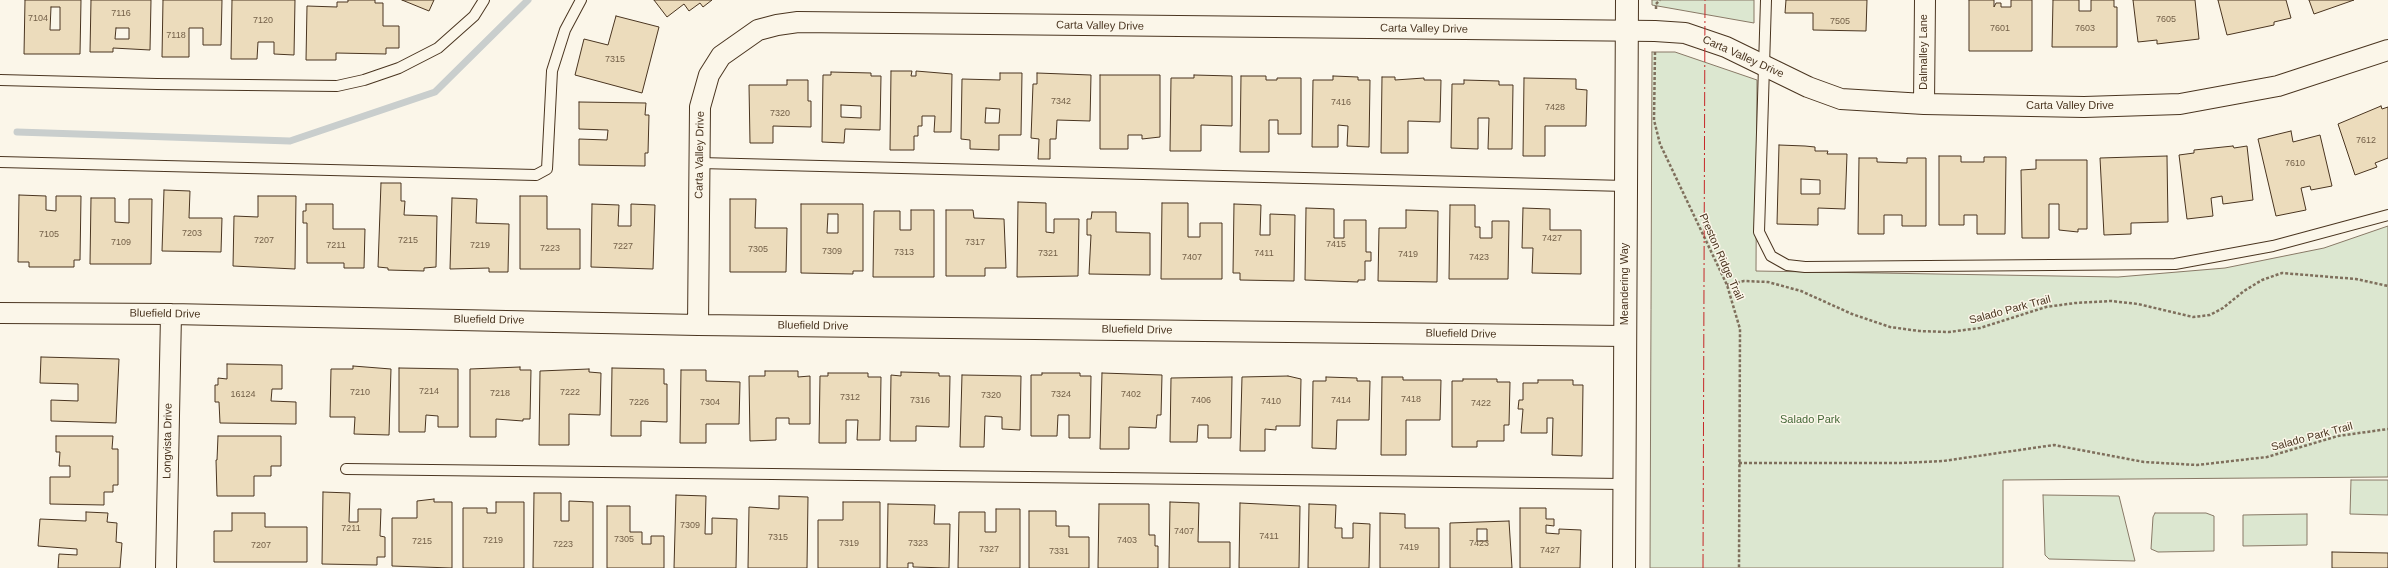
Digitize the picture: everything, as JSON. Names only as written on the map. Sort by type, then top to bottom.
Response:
[{"type":"street","name":"Meandering Way","points":[[1624,568],[1627,0]]},
{"type":"street","name":"Dalmalley Lane","points":[[1924,104],[1925,0]]},
{"type":"street","name":"Carta Valley Drive","points":[[698,325],[700,107],[709,75],[721,56],[734,45],[758,30],[777,25],[798,22],[1627,31],[1685,33],[1726,47],[1766,65],[1808,87],[1841,99],[1924,104],[2084,107],[2180,104],[2278,86],[2388,50]]},
{"type":"street","name":"Bluefield Drive","points":[[0,313],[171,314],[698,325],[1625,336]]},
{"type":"street","name":"Longvista Drive","points":[[166,568],[171,314]]},
{"type":"lane","points":[[0,80],[157,84],[337,86],[364,80],[399,68],[438,48],[474,16],[484,0]]},
{"type":"lane","points":[[0,162],[536,175],[547,169],[552,71],[565,30],[581,0]]},
{"type":"lane","points":[[1766,0],[1766,65],[1760,232],[1771,256],[1787,265],[1820,267],[2175,264],[2273,246],[2388,215]]},
{"type":"lane","points":[[700,163],[1626,186]]},
{"type":"lane","points":[[346,469],[1624,484]]},
{"type":"path","points":[[1656,4],[1660,0]]},
{"type":"path","name":"Preston Ridge Trail","points":[[1655,56],[1654,120],[1660,144],[1727,285],[1740,330],[1739,568]]},
{"type":"path","name":"Salado Park Trail","points":[[1727,285],[1744,281],[1768,282],[1800,291],[1852,314],[1890,327],[1919,331],[1949,332],[1980,328],[2046,307],[2075,303],[2111,302],[2138,304],[2193,317],[2210,315],[2262,280],[2282,274],[2356,279],[2388,286]]},
{"type":"path","name":"Salado Park Trail","points":[[1739,463],[1901,463],[1943,461],[2054,445],[2144,462],[2197,465],[2267,457],[2338,436],[2388,429]]},
{"type":"green space","points":[[1652,0],[1754,0],[1754,23],[1652,5]]},
{"type":"green space","name":"Salado Park","points":[[1652,52],[1675,52],[1757,80],[1756,271],[2118,277],[2225,268],[2324,248],[2388,226],[2388,477],[2003,480],[2003,568],[1650,568]]},
{"type":"green space","points":[[2351,480],[2388,480],[2388,515],[2350,514]]},
{"type":"green space","points":[[2043,495],[2119,496],[2135,561],[2049,559],[2045,555]]},
{"type":"green space","points":[[2155,513],[2206,513],[2214,516],[2214,551],[2158,552],[2151,549],[2153,517]]},
{"type":"green space","points":[[2307,514],[2307,545],[2243,546],[2243,515]]},
{"type":"building","points":[[25,0],[81,0],[80,54],[24,54]],"holes":[[[51,7],[60,7],[60,30],[50,30]]]},
{"type":"building","points":[[91,0],[151,0],[150,50],[113,48],[113,52],[90,52]],"holes":[[[116,28],[129,28],[129,39],[115,39]]]},
{"type":"building","points":[[163,0],[222,0],[221,45],[203,45],[203,28],[189,28],[189,57],[162,57]]},
{"type":"building","points":[[232,0],[295,0],[294,55],[274,54],[274,42],[258,42],[257,59],[231,59]]},
{"type":"building","points":[[348,0],[375,0],[375,3],[383,3],[383,26],[399,26],[399,48],[386,48],[386,54],[336,53],[336,60],[306,60],[307,6],[337,7],[337,2],[348,2]]},
{"type":"building","points":[[402,0],[434,0],[429,11]]},
{"type":"building","points":[[654,0],[712,0],[703,7],[700,3],[689,11],[684,4],[667,17]]},
{"type":"building","points":[[1786,0],[1867,0],[1866,31],[1813,30],[1813,13],[1785,13]]},
{"type":"building","points":[[1969,0],[1994,0],[1994,7],[1996,3],[2001,3],[2001,7],[2011,7],[2011,0],[2032,0],[2032,51],[1969,51]]},
{"type":"building","points":[[2053,0],[2079,0],[2079,11],[2091,11],[2091,0],[2114,0],[2114,7],[2117,7],[2117,47],[2052,47]]},
{"type":"building","points":[[2133,0],[2195,0],[2199,39],[2157,44],[2157,40],[2138,42]]},
{"type":"building","points":[[2218,0],[2286,0],[2291,18],[2274,22],[2274,25],[2227,35]]},
{"type":"building","points":[[2309,0],[2354,0],[2314,14]]},
{"type":"building","points":[[616,16],[659,27],[642,93],[575,75],[584,39],[608,45]]},
{"type":"building","points":[[891,71],[912,71],[911,76],[916,76],[916,71],[952,74],[951,132],[934,132],[935,116],[922,116],[922,126],[918,126],[918,136],[914,136],[914,150],[890,150]]},
{"type":"building","points":[[831,72],[871,73],[871,76],[881,76],[880,130],[845,129],[844,143],[822,142],[823,75],[831,75]],"holes":[[[841,105],[861,106],[861,118],[841,117]]]},
{"type":"building","points":[[1000,73],[1022,73],[1021,135],[999,135],[999,150],[970,149],[970,140],[961,139],[962,79],[1000,80]],"holes":[[[986,108],[1000,109],[999,123],[985,123]]]},
{"type":"building","points":[[1037,73],[1091,75],[1090,121],[1057,120],[1056,139],[1050,139],[1050,159],[1038,159],[1039,139],[1031,138],[1033,84],[1037,84]]},
{"type":"building","points":[[1100,75],[1160,75],[1160,137],[1142,139],[1142,135],[1128,135],[1128,149],[1100,149]]},
{"type":"building","points":[[1194,75],[1232,76],[1232,126],[1201,125],[1201,151],[1170,151],[1171,78],[1194,78]]},
{"type":"building","points":[[1241,76],[1266,76],[1266,80],[1277,80],[1277,78],[1301,78],[1301,134],[1278,134],[1278,120],[1269,120],[1269,152],[1240,152]]},
{"type":"building","points":[[1333,76],[1358,77],[1358,80],[1370,80],[1369,147],[1347,146],[1348,126],[1338,125],[1338,147],[1312,147],[1313,80],[1333,80]]},
{"type":"building","points":[[1382,77],[1395,77],[1395,80],[1424,78],[1424,80],[1441,80],[1440,122],[1408,121],[1408,153],[1381,153]]},
{"type":"building","points":[[1524,78],[1576,79],[1576,89],[1587,90],[1586,126],[1545,126],[1545,156],[1523,156]]},
{"type":"building","points":[[787,80],[808,80],[808,101],[811,101],[811,127],[773,126],[773,143],[750,143],[749,85],[787,85]]},
{"type":"building","points":[[1464,80],[1499,81],[1499,85],[1513,85],[1512,149],[1488,149],[1489,118],[1478,118],[1478,149],[1451,148],[1452,84],[1464,84]]},
{"type":"building","points":[[579,102],[646,103],[645,115],[649,115],[648,153],[645,153],[645,166],[579,165],[579,139],[607,140],[608,130],[579,129]]},
{"type":"building","points":[[2381,106],[2382,109],[2388,107],[2388,158],[2375,163],[2377,167],[2355,175],[2338,124]]},
{"type":"building","points":[[2291,131],[2293,142],[2320,135],[2332,186],[2311,190],[2310,186],[2301,188],[2306,210],[2276,216],[2258,139]]},
{"type":"building","points":[[1779,145],[1815,147],[1815,151],[1828,151],[1827,154],[1847,154],[1845,209],[1818,208],[1818,225],[1777,224]],"holes":[[[1801,179],[1820,180],[1820,194],[1801,194]]]},
{"type":"building","points":[[2233,146],[2234,148],[2247,146],[2253,200],[2223,204],[2222,196],[2211,198],[2213,216],[2187,219],[2179,155],[2194,153],[2194,150]]},
{"type":"building","points":[[1939,156],[1961,156],[1961,162],[1984,162],[1984,157],[2006,157],[2005,234],[1977,234],[1977,215],[1964,215],[1964,225],[1939,225]]},
{"type":"building","points":[[2167,156],[2168,222],[2131,223],[2131,234],[2104,235],[2100,158]]},
{"type":"building","points":[[1859,158],[1877,158],[1877,162],[1907,163],[1907,158],[1926,158],[1926,226],[1902,226],[1902,215],[1884,215],[1884,234],[1858,234]]},
{"type":"building","points":[[2036,160],[2087,160],[2087,229],[2078,229],[2078,232],[2059,230],[2059,204],[2049,204],[2049,238],[2022,238],[2021,170],[2036,169]]},
{"type":"building","points":[[381,183],[401,183],[401,201],[405,201],[404,215],[437,216],[436,267],[424,268],[424,271],[388,270],[388,268],[378,267]]},
{"type":"building","points":[[164,190],[190,191],[189,218],[222,218],[221,252],[162,251]]},
{"type":"building","points":[[19,195],[46,196],[46,210],[56,211],[56,196],[81,196],[80,260],[74,260],[74,267],[29,267],[29,262],[18,262]]},
{"type":"building","points":[[258,196],[296,196],[295,269],[233,266],[234,216],[258,217]]},
{"type":"building","points":[[520,196],[547,196],[547,229],[580,229],[580,269],[520,269]]},
{"type":"building","points":[[91,198],[115,198],[115,222],[129,223],[129,199],[152,199],[151,264],[90,264]]},
{"type":"building","points":[[452,198],[477,199],[476,223],[509,224],[508,272],[489,272],[489,268],[450,269]]},
{"type":"building","points":[[730,199],[756,199],[755,228],[787,228],[786,272],[730,272]]},
{"type":"building","points":[[1018,202],[1046,203],[1046,232],[1054,233],[1054,219],[1079,219],[1078,276],[1017,277]]},
{"type":"building","points":[[1162,203],[1188,203],[1188,237],[1200,237],[1200,223],[1222,223],[1222,279],[1161,279]]},
{"type":"building","points":[[306,204],[333,204],[333,229],[365,229],[364,268],[344,268],[344,263],[307,263],[307,223],[303,223],[303,211],[306,211]]},
{"type":"building","points":[[592,204],[619,205],[618,226],[631,226],[631,204],[655,205],[653,269],[591,267]]},
{"type":"building","points":[[801,204],[863,204],[863,271],[853,271],[853,274],[801,273]],"holes":[[[828,214],[838,214],[838,233],[827,233]]]},
{"type":"building","points":[[1234,204],[1261,205],[1260,235],[1270,235],[1270,214],[1295,215],[1294,281],[1240,280],[1240,273],[1233,273]]},
{"type":"building","points":[[1450,205],[1475,205],[1475,227],[1480,227],[1480,238],[1492,238],[1492,221],[1509,221],[1508,279],[1449,279]]},
{"type":"building","points":[[1306,208],[1334,209],[1334,238],[1344,238],[1344,220],[1366,220],[1366,252],[1371,252],[1371,261],[1365,261],[1365,280],[1358,280],[1358,282],[1305,280]]},
{"type":"building","points":[[1523,208],[1550,209],[1550,230],[1581,230],[1581,274],[1532,273],[1533,248],[1522,248]]},
{"type":"building","points":[[911,210],[934,210],[934,277],[873,277],[874,211],[900,211],[900,230],[911,230]]},
{"type":"building","points":[[946,210],[973,210],[974,218],[1004,219],[1006,268],[985,268],[985,276],[946,276]]},
{"type":"building","points":[[1406,210],[1438,211],[1437,282],[1378,281],[1379,228],[1406,228]]},
{"type":"building","points":[[1092,212],[1116,212],[1116,232],[1150,233],[1150,275],[1089,274],[1091,235],[1087,235],[1087,219],[1091,219]]},
{"type":"building","points":[[41,357],[119,359],[116,423],[51,421],[51,400],[78,401],[78,384],[40,383]]},
{"type":"building","points":[[227,364],[282,365],[282,389],[272,389],[271,401],[296,402],[296,424],[220,423],[219,402],[215,402],[215,385],[218,385],[218,378],[227,379]]},
{"type":"building","points":[[353,366],[391,369],[389,435],[354,434],[355,417],[330,417],[331,369],[353,369]]},
{"type":"building","points":[[520,367],[520,370],[531,370],[530,419],[523,419],[523,421],[496,419],[496,437],[470,437],[470,369]]},
{"type":"building","points":[[399,368],[458,369],[458,427],[438,427],[438,416],[426,415],[425,432],[399,432]]},
{"type":"building","points":[[612,368],[664,369],[664,384],[667,384],[667,422],[641,421],[641,436],[611,436]]},
{"type":"building","points":[[589,369],[589,372],[601,373],[600,415],[569,414],[569,445],[539,445],[540,371]]},
{"type":"building","points":[[681,370],[706,370],[706,381],[740,382],[739,424],[706,424],[706,443],[680,443]]},
{"type":"building","points":[[765,371],[798,371],[798,377],[810,376],[810,424],[789,424],[789,418],[776,418],[776,440],[750,441],[749,376],[765,376]]},
{"type":"building","points":[[901,372],[939,373],[939,376],[950,376],[949,427],[916,426],[916,441],[890,441],[891,375],[901,376]]},
{"type":"building","points":[[828,373],[868,373],[868,377],[881,377],[880,440],[857,440],[858,420],[846,420],[846,443],[819,443],[820,376],[828,376]]},
{"type":"building","points":[[1042,373],[1080,373],[1080,376],[1091,376],[1090,438],[1069,438],[1069,415],[1058,415],[1057,436],[1031,436],[1031,375],[1042,375]]},
{"type":"building","points":[[1102,373],[1162,375],[1161,415],[1157,415],[1156,428],[1129,427],[1129,449],[1100,449]]},
{"type":"building","points":[[962,375],[1021,376],[1020,430],[1002,429],[1002,417],[985,416],[984,447],[960,447]]},
{"type":"building","points":[[1288,376],[1301,379],[1300,426],[1276,426],[1276,430],[1265,429],[1265,451],[1240,451],[1242,377]]},
{"type":"building","points":[[1232,377],[1231,438],[1208,438],[1208,425],[1198,425],[1197,442],[1170,442],[1171,378]]},
{"type":"building","points":[[1326,377],[1357,378],[1357,381],[1370,381],[1369,420],[1337,420],[1336,449],[1312,448],[1313,381],[1326,381]]},
{"type":"building","points":[[1382,377],[1403,377],[1403,380],[1441,380],[1440,420],[1406,420],[1406,455],[1381,455]]},
{"type":"building","points":[[1463,379],[1497,379],[1497,382],[1510,382],[1509,425],[1504,425],[1504,441],[1477,441],[1477,447],[1452,447],[1452,381],[1463,381]]},
{"type":"building","points":[[1538,380],[1573,380],[1573,385],[1583,385],[1582,456],[1552,455],[1553,418],[1547,418],[1547,433],[1521,433],[1523,409],[1518,409],[1519,400],[1523,400],[1523,383],[1538,383]]},
{"type":"building","points":[[56,436],[113,436],[112,449],[118,449],[118,485],[113,485],[113,492],[104,492],[104,505],[50,504],[50,477],[70,477],[70,466],[59,466],[60,452],[56,452]]},
{"type":"building","points":[[218,436],[281,436],[281,466],[271,466],[271,476],[254,476],[254,496],[217,496],[216,460]]},
{"type":"building","points":[[323,492],[350,493],[349,522],[358,522],[358,509],[381,509],[380,536],[385,537],[385,557],[377,557],[377,565],[322,564]]},
{"type":"building","points":[[534,493],[561,493],[561,521],[569,521],[569,501],[593,502],[593,568],[533,568]]},
{"type":"building","points":[[676,495],[706,496],[705,534],[712,534],[712,518],[737,519],[736,568],[674,568]]},
{"type":"building","points":[[779,496],[808,497],[807,568],[748,568],[749,507],[779,509]]},
{"type":"building","points":[[434,499],[434,502],[452,502],[452,568],[392,566],[392,518],[417,518],[417,501]]},
{"type":"building","points":[[496,502],[524,502],[524,568],[463,568],[463,508],[487,508],[487,513],[496,513]]},
{"type":"building","points":[[843,502],[880,502],[880,568],[818,568],[818,520],[843,520]]},
{"type":"building","points":[[1170,502],[1199,503],[1198,542],[1230,542],[1230,568],[1169,568]]},
{"type":"building","points":[[1240,503],[1300,506],[1299,568],[1239,568]]},
{"type":"building","points":[[888,504],[935,505],[934,524],[950,524],[949,568],[913,567],[913,563],[908,563],[908,568],[887,568]]},
{"type":"building","points":[[1099,504],[1149,504],[1149,535],[1155,535],[1155,546],[1158,546],[1158,568],[1098,568]]},
{"type":"building","points":[[1309,504],[1336,505],[1335,528],[1342,528],[1342,538],[1353,538],[1353,523],[1370,524],[1369,568],[1308,568]]},
{"type":"building","points":[[607,506],[630,506],[630,532],[642,532],[642,544],[651,544],[651,536],[664,536],[664,568],[607,568]]},
{"type":"building","points":[[1520,508],[1546,508],[1546,519],[1554,519],[1554,526],[1546,525],[1546,533],[1559,534],[1559,529],[1581,530],[1580,568],[1520,568]]},
{"type":"building","points":[[996,509],[1020,509],[1020,568],[958,568],[959,512],[985,512],[985,532],[996,532]]},
{"type":"building","points":[[1029,511],[1056,511],[1056,526],[1069,526],[1069,537],[1089,537],[1089,568],[1029,568]]},
{"type":"building","points":[[86,512],[108,513],[107,522],[117,523],[116,542],[122,543],[120,568],[58,568],[59,554],[77,555],[77,549],[38,546],[40,519],[86,521]]},
{"type":"building","points":[[232,513],[265,513],[265,527],[307,527],[307,562],[214,562],[214,531],[232,531]]},
{"type":"building","points":[[1380,513],[1405,514],[1405,528],[1439,528],[1439,568],[1380,568]]},
{"type":"building","points":[[1509,521],[1512,568],[1450,568],[1450,523]],"holes":[[[1477,529],[1487,529],[1487,541],[1477,541]]]},
{"type":"building","points":[[2332,552],[2388,553],[2388,568],[2332,568]]},
{"type":"waterway","points":[[17,132],[290,141],[435,92],[528,0]]},
{"type":"power","points":[[1703,568],[1705,0]]}]
